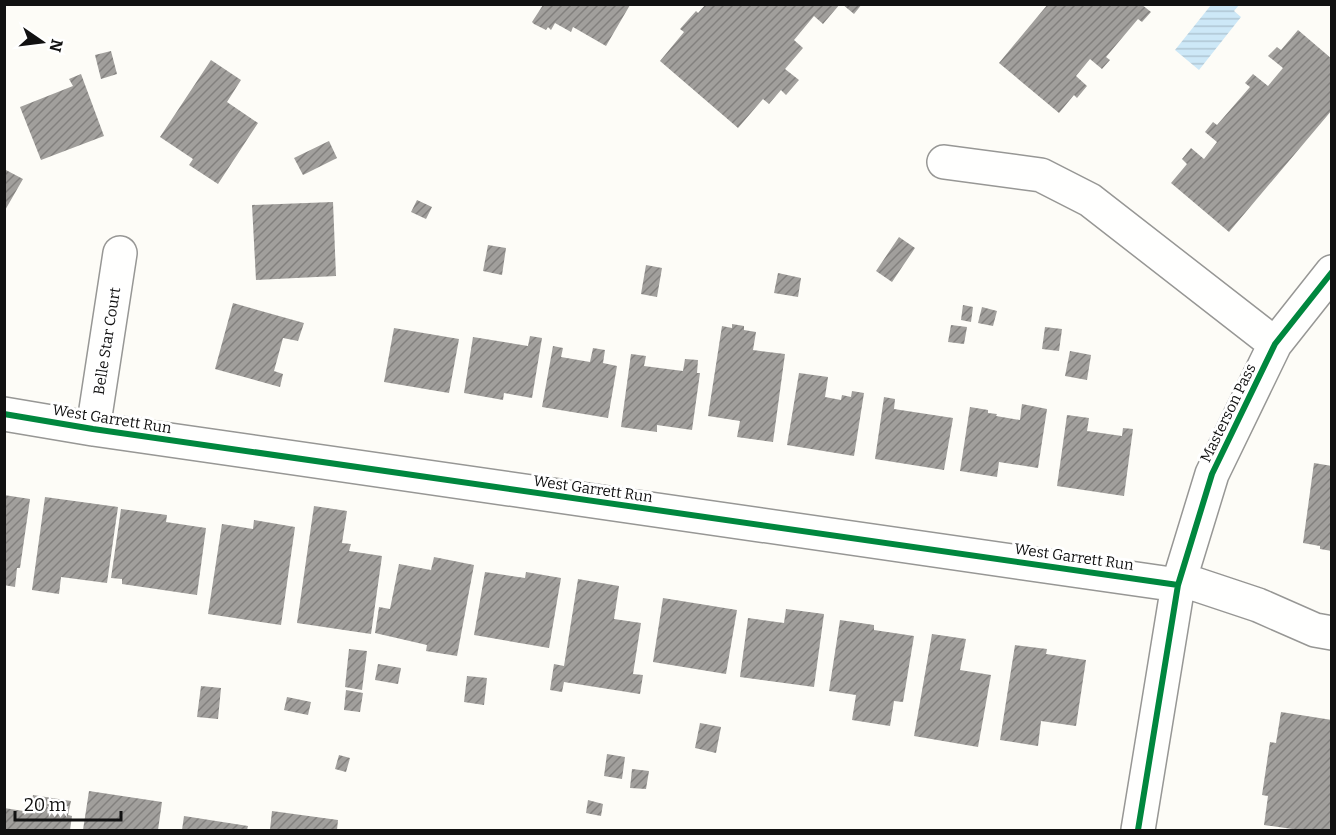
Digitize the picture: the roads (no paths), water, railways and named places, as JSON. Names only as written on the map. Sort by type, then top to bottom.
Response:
[{"type":"street","points":[[944,162],[1041,175],[1090,200],[1275,345]]},
{"type":"street","name":"Belle Star Court","points":[[93,429],[120,253]]},
{"type":"street","name":"Masterson Pass","points":[[1138,831],[1179,582],[1212,474],[1275,345],[1332,272]]},
{"type":"street","name":"West Garrett Run","points":[[4,414],[93,429],[1179,582],[1258,605],[1315,630],[1332,633]]},
{"type":"water","points":[[1211,5],[1239,5],[1234,11],[1241,17],[1199,70],[1175,50]]}]
